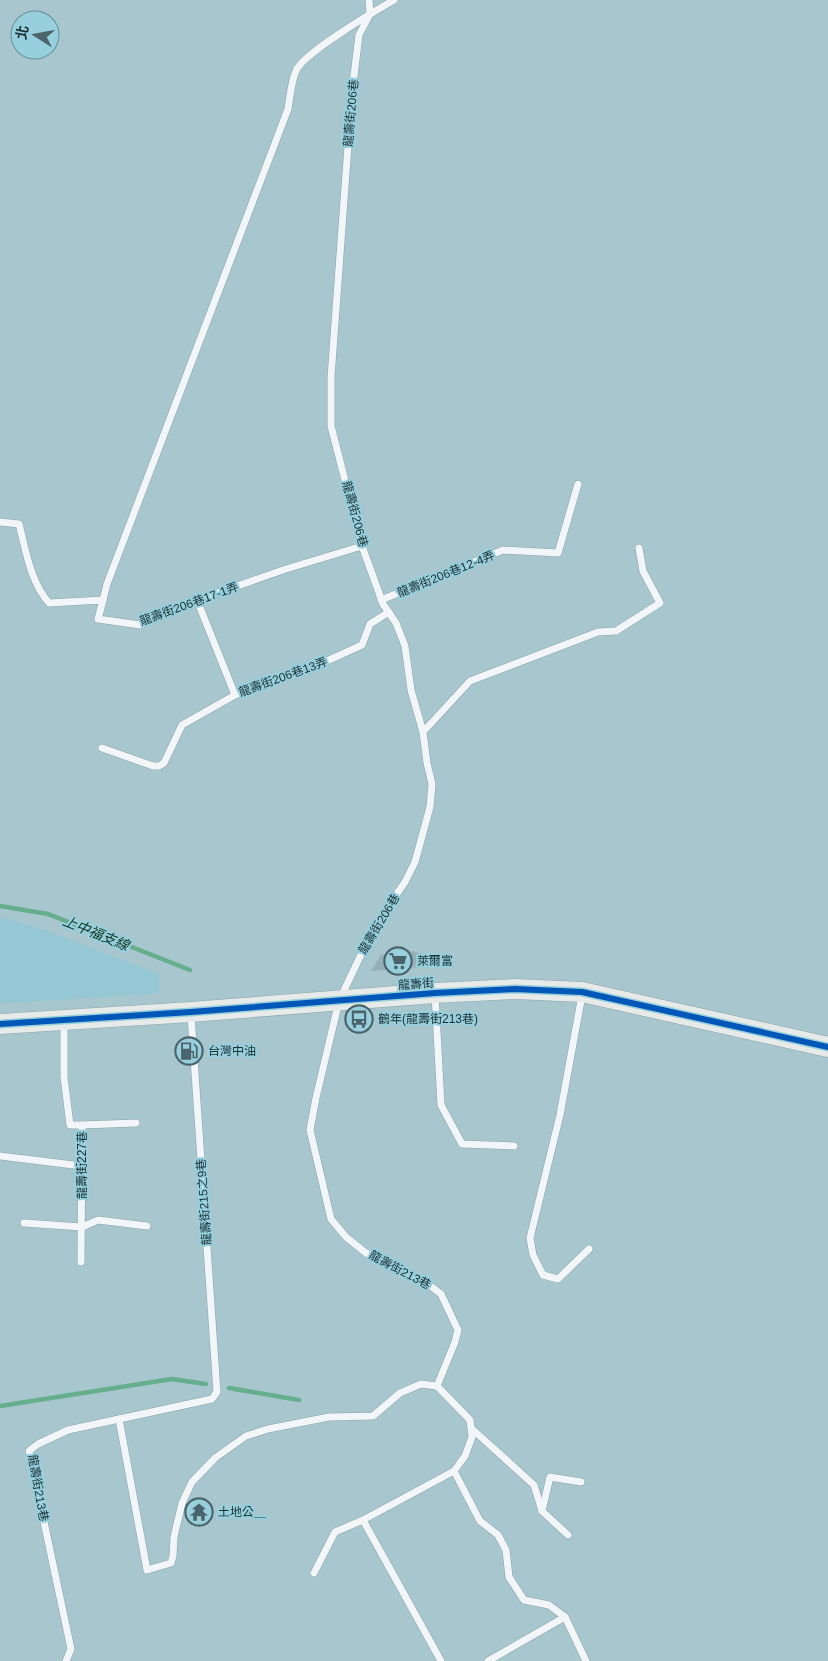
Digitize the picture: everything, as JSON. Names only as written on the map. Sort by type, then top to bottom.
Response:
[{"type":"street","name":"龍壽街","points":[[0,1024],[515,989],[582,992],[828,1046]]},
{"type":"lane","points":[[369,0],[370,14]]},
{"type":"lane","points":[[0,522],[19,524],[32,574],[49,603],[103,600],[106,584],[288,109],[296,70],[308,56],[394,0]]},
{"type":"lane","name":"龍壽街206巷","points":[[339,1001],[367,942],[405,882],[414,862],[430,807],[432,784],[426,763],[423,732],[411,690],[405,646],[396,623],[381,600],[362,546],[331,426],[331,378],[352,92],[359,35],[370,14]]},
{"type":"lane","name":"龍壽街206巷12-4弄","points":[[381,600],[504,550],[558,553],[578,484]]},
{"type":"lane","name":"龍壽街206巷17-1弄","points":[[103,600],[98,619],[140,625],[197,600],[286,569],[362,546]]},
{"type":"lane","points":[[423,732],[470,681],[598,632],[616,631],[660,603],[642,571],[639,548]]},
{"type":"lane","points":[[197,600],[235,694]]},
{"type":"lane","name":"龍壽街206巷13弄","points":[[102,748],[153,766],[159,766],[164,763],[182,725],[235,694],[307,670],[362,646],[370,624],[389,612]]},
{"type":"lane","points":[[582,992],[560,1115],[530,1238],[533,1255],[543,1275],[558,1279],[589,1249]]},
{"type":"lane","points":[[435,993],[441,1105],[462,1144],[514,1146]]},
{"type":"lane","name":"龍壽街213巷","points":[[339,1001],[310,1130],[331,1219],[346,1237],[366,1253],[424,1281],[441,1294],[458,1330],[437,1386]]},
{"type":"lane","name":"龍壽街215之9巷","points":[[191,1012],[217,1392]]},
{"type":"lane","name":"龍壽街227巷","points":[[64,1020],[64,1077],[70,1125],[82,1125],[81,1262]]},
{"type":"lane","points":[[82,1125],[136,1123]]},
{"type":"lane","points":[[0,1156],[82,1166]]},
{"type":"lane","points":[[24,1223],[82,1227],[98,1220],[146,1226]]},
{"type":"lane","points":[[119,1420],[147,1570],[171,1563],[174,1537],[182,1503],[192,1482],[215,1458],[246,1436],[268,1429],[328,1417],[373,1416],[400,1394],[420,1384],[437,1386],[470,1420],[472,1438],[465,1456],[454,1471],[363,1520],[336,1532],[314,1573]]},
{"type":"lane","name":"龍壽街213巷","points":[[66,1661],[71,1649],[29,1451],[38,1444],[68,1430],[212,1399],[217,1392]]},
{"type":"lane","points":[[472,1429],[534,1485],[542,1511],[568,1534]]},
{"type":"lane","points":[[454,1471],[480,1520],[498,1535],[506,1550],[509,1577],[524,1600],[549,1605],[565,1617],[586,1661]]},
{"type":"lane","points":[[542,1511],[550,1477],[581,1482]]},
{"type":"lane","points":[[363,1520],[441,1661]]},
{"type":"lane","points":[[488,1661],[565,1617]]},
{"type":"shaded area","points":[[0,917],[45,930],[159,974],[159,993],[0,1004]]},
{"type":"building","name":"萊爾富","points":[[404,949],[419,953],[420,967],[371,971],[381,955]]},
{"type":"waterway","name":"上中福支線","points":[[0,906],[48,914],[190,970]]},
{"type":"waterway","points":[[0,1406],[172,1379],[206,1384]]},
{"type":"waterway","points":[[229,1388],[299,1400]]},
{"type":"cycle path","points":[[0,1024],[515,989],[582,992],[828,1047]]},
{"type":"place","name":"萊爾富","points":[[398,961]]},
{"type":"place","name":"鶴年(龍壽街213巷)","points":[[359,1019]]},
{"type":"place","name":"台灣中油","points":[[189,1051]]},
{"type":"place","name":"土地公＿","points":[[199,1512]]}]
